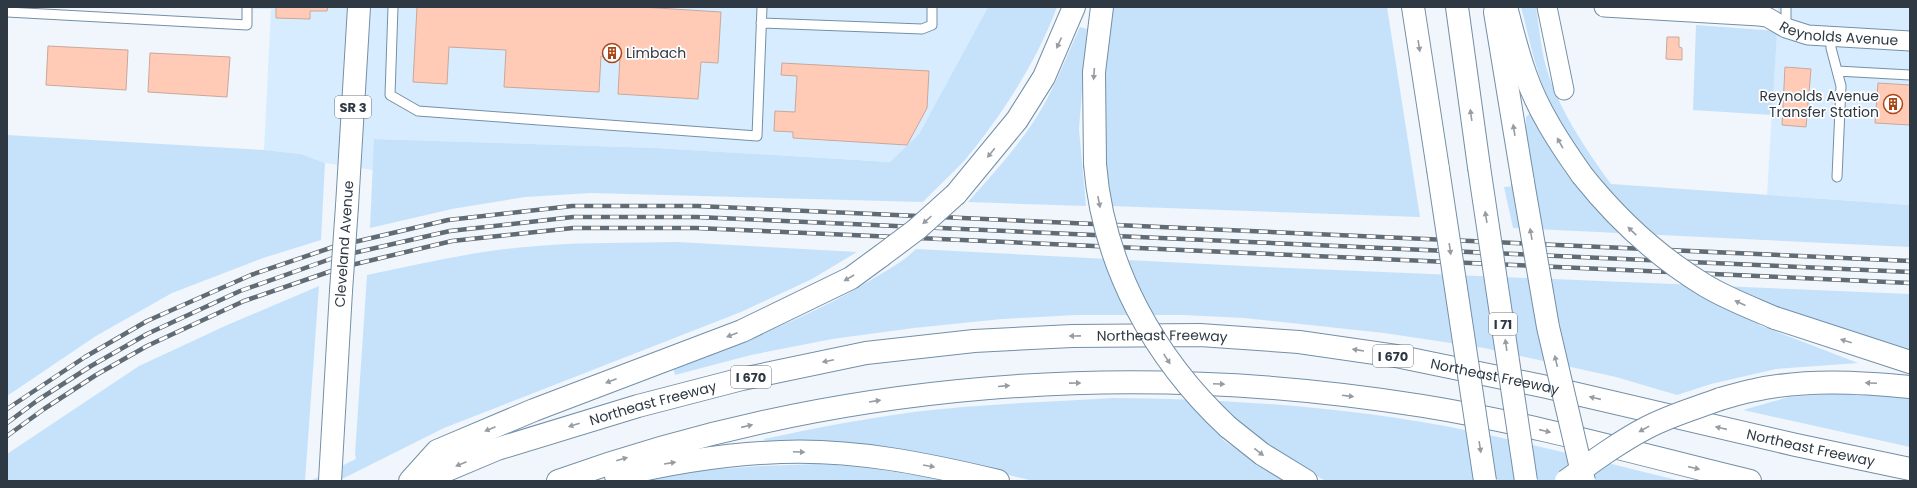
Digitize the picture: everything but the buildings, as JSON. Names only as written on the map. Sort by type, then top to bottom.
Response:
[{"type":"main road","name":"Cleveland Avenue","points":[[330,481],[359,7]]},
{"type":"main road","points":[[410,481],[437,451],[534,410],[742,331],[851,278],[917,229],[956,194],[1017,120],[1044,77],[1074,7]]},
{"type":"main road","points":[[1102,7],[1094,72],[1095,164],[1097,192],[1102,217],[1116,262],[1132,300],[1173,368],[1202,403],[1228,427],[1262,454],[1306,481]]},
{"type":"main road","points":[[1413,7],[1485,481]]},
{"type":"main road","name":"I 71","points":[[1457,7],[1479,168],[1526,481]]},
{"type":"main road","points":[[1494,7],[1548,328],[1584,481]]},
{"type":"main road","points":[[1506,7],[1525,73],[1541,108],[1563,149],[1605,204],[1640,238],[1680,269],[1738,302],[1775,318],[1910,362]]},
{"type":"main road","name":"Northeast Freeway","points":[[421,481],[497,449],[638,406],[742,379],[866,354],[974,341],[1072,336],[1200,335],[1299,342],[1396,356],[1547,387],[1796,445],[1910,469]]},
{"type":"main road","points":[[558,481],[609,462],[699,438],[816,410],[931,393],[1036,383],[1142,382],[1240,385],[1351,396],[1425,407],[1544,431],[1750,481]]},
{"type":"main road","points":[[1566,481],[1610,449],[1648,426],[1685,411],[1755,390],[1789,384],[1829,382],[1872,383],[1910,387]]},
{"type":"main road","points":[[591,481],[668,463],[728,455],[782,452],[839,454],[893,459],[943,468],[998,481]]},
{"type":"street","points":[[1547,7],[1564,90]]},
{"type":"street","name":"Reynolds Avenue","points":[[1604,7],[1759,16],[1767,17],[1786,28],[1808,34],[1910,41]]},
{"type":"lane","points":[[7,12],[247,25],[247,7]]},
{"type":"lane","points":[[393,7],[390,95],[418,111],[757,136],[762,7]]},
{"type":"lane","points":[[761,23],[922,29],[932,25],[932,7]]},
{"type":"lane","points":[[1786,7],[1786,28]]},
{"type":"lane","points":[[1831,36],[1831,48],[1841,86],[1842,99],[1837,177]]},
{"type":"lane","points":[[1837,70],[1910,75]]},
{"type":"shaded area","points":[[251,7],[988,7],[919,134],[890,162],[657,148],[375,139],[373,170],[325,163],[301,154],[264,150],[271,9],[251,9]]},
{"type":"shaded area","points":[[988,7],[1057,7],[1039,48],[1005,107],[964,161],[923,202],[591,193],[525,197],[452,209],[370,228],[374,139],[657,148],[890,162],[919,134]]},
{"type":"shaded area","points":[[1109,7],[1387,7],[1420,217],[1110,206],[1105,169],[1102,92]]},
{"type":"shaded area","points":[[1521,7],[1536,7],[1541,45],[1551,83],[1565,113],[1582,142],[1611,184],[1910,205],[1910,247],[1513,228],[1504,187],[1535,185],[1526,130],[1526,117],[1529,114],[1532,115],[1562,168],[1575,186],[1604,183],[1569,137],[1546,95],[1534,58]]},
{"type":"shaded area","points":[[1778,7],[1910,7],[1910,205],[1767,195]]},
{"type":"shaded area","points":[[1696,25],[1777,31],[1772,115],[1693,110]]},
{"type":"shaded area","points":[[1080,27],[1087,29],[1079,129],[1086,206],[968,202],[1014,149],[1034,121],[1055,83]]},
{"type":"shaded area","points":[[7,135],[264,150],[301,154],[325,163],[321,240],[263,258],[172,293],[96,336],[7,396]]},
{"type":"shaded area","points":[[677,242],[857,252],[812,279],[741,312],[444,428],[338,481],[310,481],[356,459],[355,454],[367,275],[452,258],[516,248],[572,244]]},
{"type":"shaded area","points":[[916,249],[1264,267],[1910,294],[1910,349],[1809,319],[1766,303],[1759,325],[1858,363],[1776,369],[1711,384],[1677,395],[1616,377],[1484,348],[1384,333],[1244,318],[1183,315],[1076,315],[1002,319],[914,328],[832,339],[751,355],[675,375],[673,368],[799,318],[847,294],[895,266]]},
{"type":"shaded area","points":[[319,286],[305,481],[7,481],[7,454],[139,366],[225,326]]},
{"type":"shaded area","points":[[1846,393],[1910,398],[1910,447],[1743,410],[1789,397]]},
{"type":"shaded area","points":[[1113,398],[1203,400],[1293,406],[1382,416],[1470,431],[1681,481],[1326,481],[1291,462],[1230,414],[1221,426],[1223,440],[1284,481],[1034,481],[954,462],[765,445],[764,439],[838,424],[938,409]]},
{"type":"shaded area","points":[[818,464],[884,470],[949,481],[639,481],[695,471],[760,466]]},
{"type":"railway","points":[[7,409],[85,357],[147,321],[251,275],[333,247],[448,220],[572,206],[697,206],[1910,261]]},
{"type":"railway","points":[[7,423],[38,400],[91,366],[147,334],[240,291],[336,257],[450,231],[573,217],[696,217],[1910,272]]},
{"type":"railway","points":[[7,436],[44,409],[96,375],[147,346],[244,301],[343,267],[452,241],[573,228],[696,228],[1910,283]]},
{"type":"place","name":"Limbach","points":[[612,53]]},
{"type":"place","name":"Reynolds Avenue Transfer Station","points":[[1893,104]]}]
